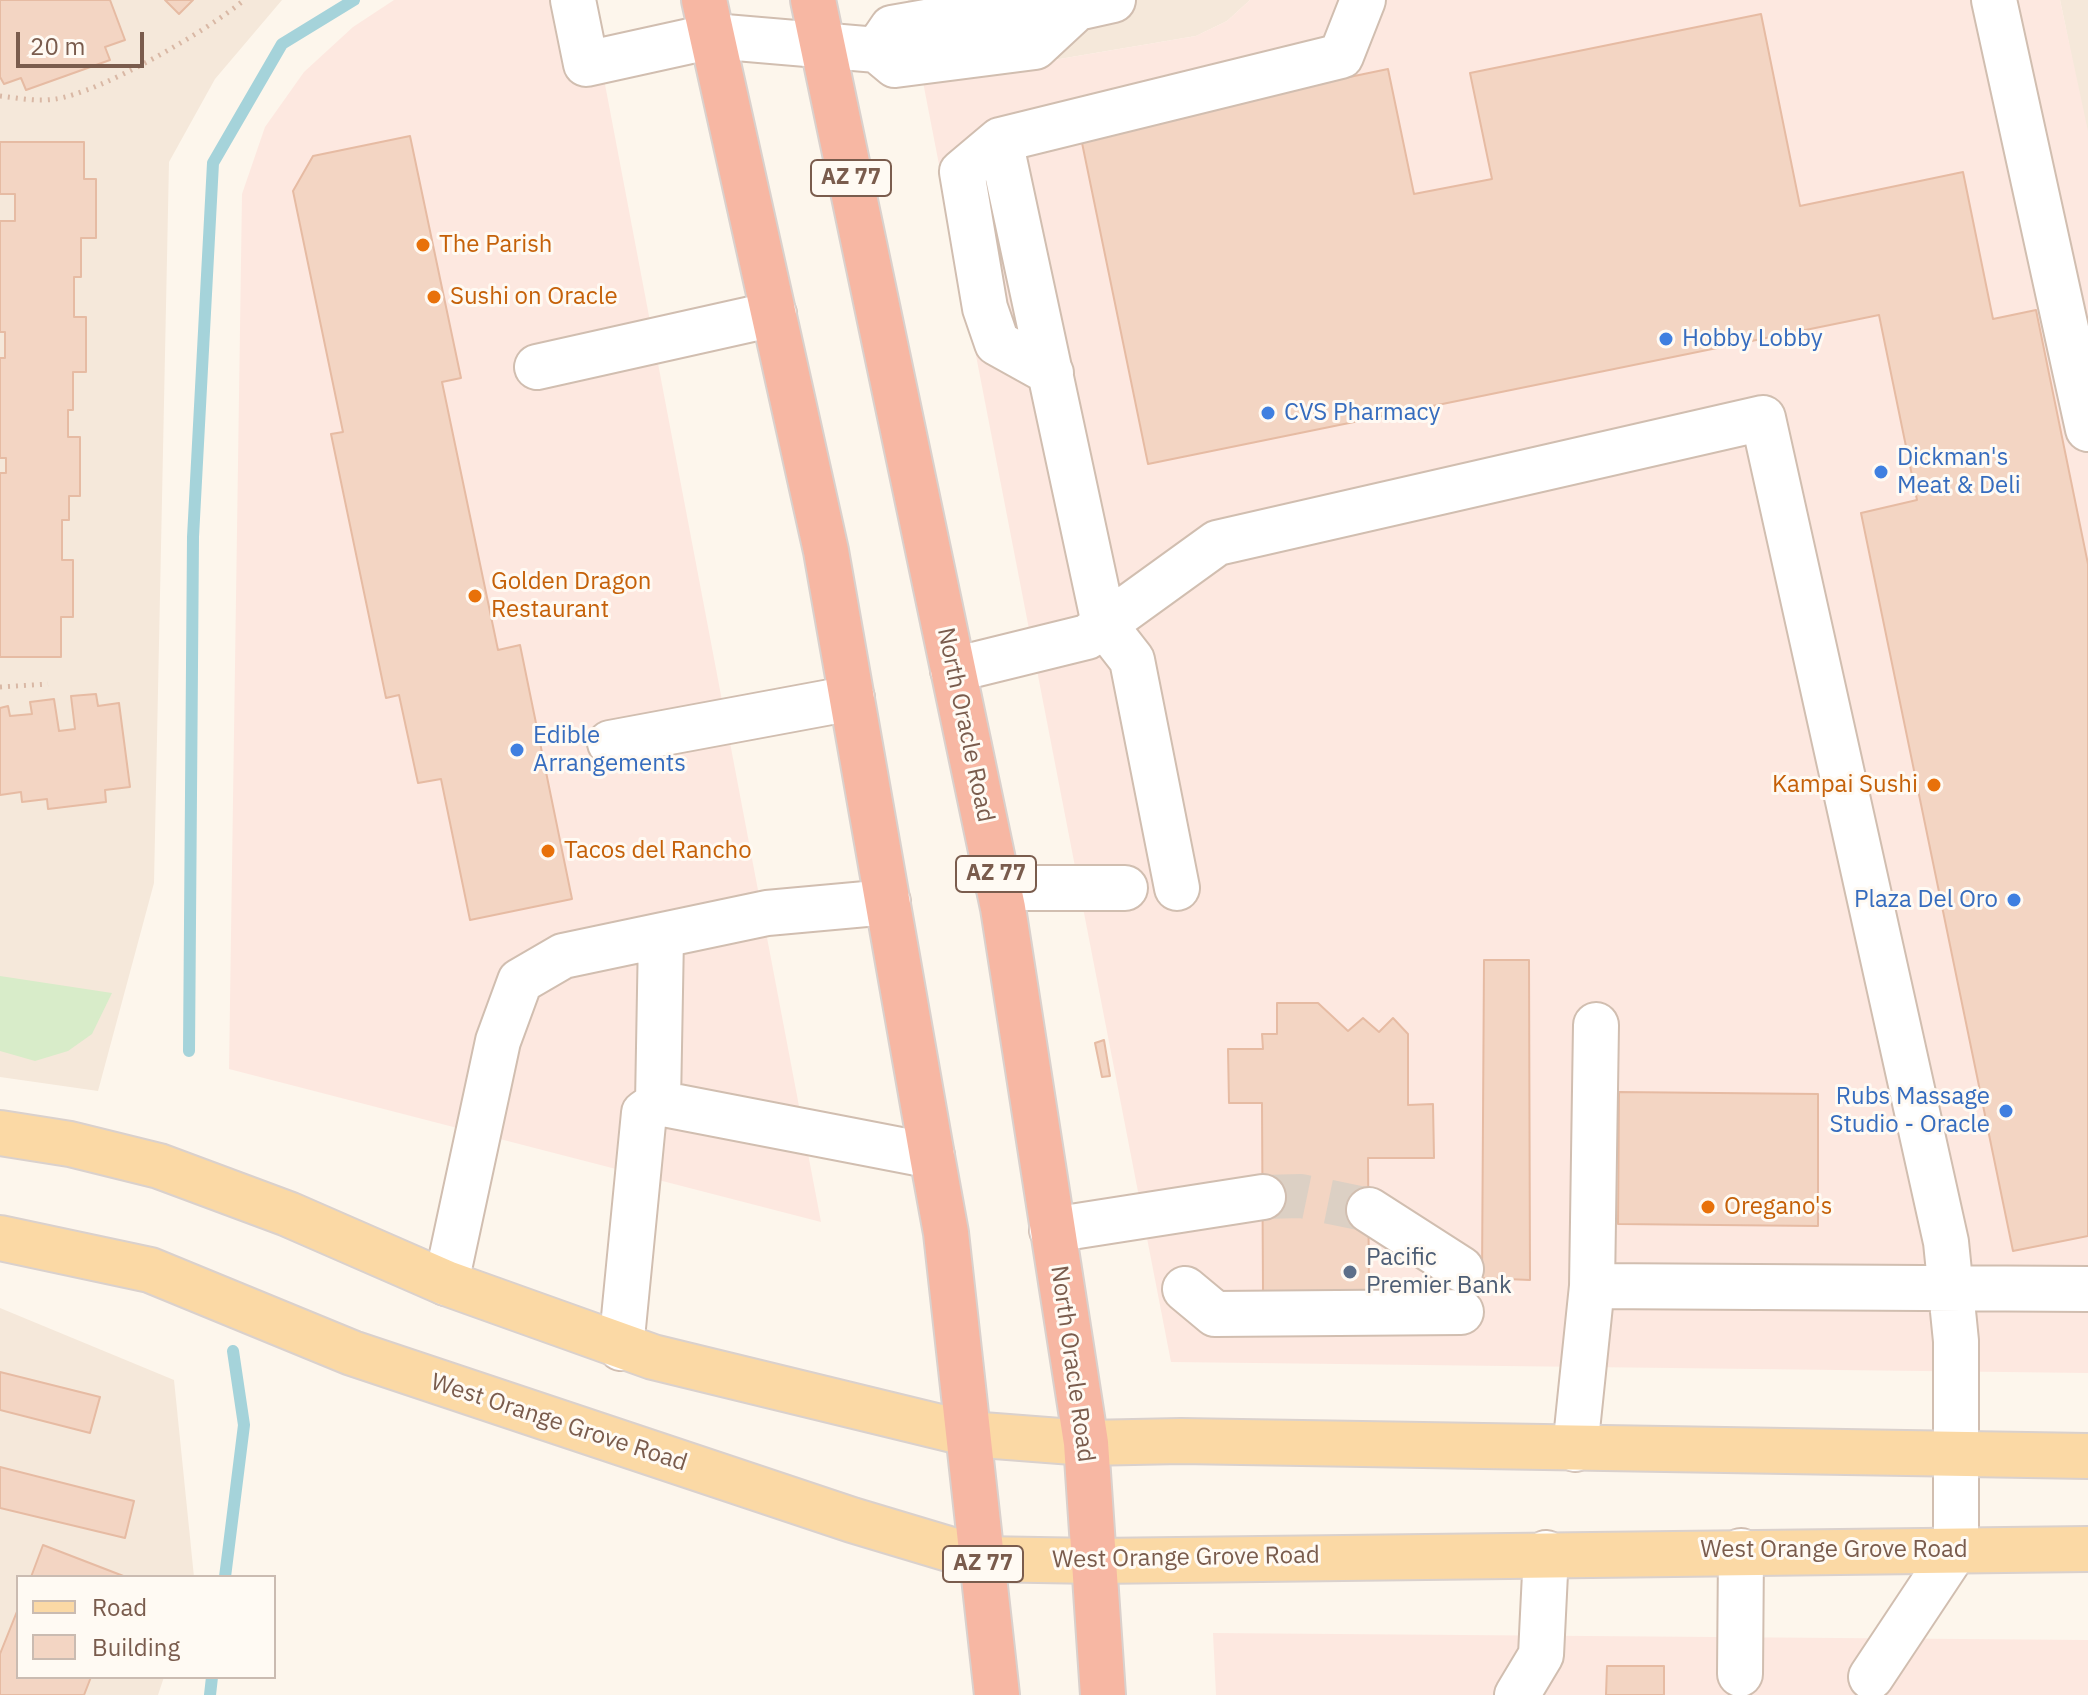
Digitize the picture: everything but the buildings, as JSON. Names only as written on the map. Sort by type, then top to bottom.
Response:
[{"type":"highway","name":"North Oracle Road","points":[[813,0],[999,888],[1086,1443],[1103,1695]]},
{"type":"highway","name":"AZ 77","points":[[709,18],[826,551],[946,1233],[997,1695]]},
{"type":"main road","points":[[0,1133],[70,1144],[159,1166],[288,1214],[446,1283],[621,1348],[969,1434],[1086,1443],[1181,1441],[2088,1456]]},
{"type":"main road","name":"West Orange Grove Road","points":[[0,1238],[150,1270],[367,1359],[837,1515],[982,1559],[1095,1561],[1546,1553],[2088,1549]]},
{"type":"street","points":[[573,0],[586,64],[709,18],[823,47],[877,50],[895,65],[1035,47],[1095,4]]},
{"type":"street","points":[[1177,888],[1132,660],[1104,624],[1000,140],[1341,56],[1363,0]]},
{"type":"street","points":[[1994,0],[2088,429]]},
{"type":"street","points":[[537,367],[774,314]]},
{"type":"street","points":[[953,670],[1087,637],[1217,543],[1763,418],[1946,1242],[1956,1341],[1956,1549],[1871,1677]]},
{"type":"street","points":[[610,743],[852,698]]},
{"type":"street","points":[[999,888],[1125,888]]},
{"type":"street","points":[[446,1283],[498,1041],[520,981],[563,956],[767,913],[888,902]]},
{"type":"street","points":[[658,1103],[661,936]]},
{"type":"street","points":[[1575,1449],[1592,1286],[1596,1025]]},
{"type":"street","points":[[621,1348],[644,1113],[658,1103],[932,1156]]},
{"type":"street","points":[[1052,1230],[1263,1197]]},
{"type":"street","points":[[1369,1210],[1461,1269]]},
{"type":"street","points":[[1592,1286],[2088,1289]]},
{"type":"street","points":[[1185,1289],[1215,1314],[1461,1312]]},
{"type":"street","points":[[1740,1674],[1741,1551]]},
{"type":"street","points":[[1517,1695],[1541,1655],[1546,1553]]},
{"type":"path","points":[[0,96],[52,100],[82,94],[217,23],[244,0]]},
{"type":"path","points":[[0,687],[48,684]]},
{"type":"shaded area","points":[[0,0],[282,0],[215,79],[169,162],[154,883],[98,1091],[0,1077]]},
{"type":"shaded area","points":[[394,0],[589,0],[821,1222],[229,1069],[242,194],[265,127],[304,72],[353,27]]},
{"type":"shaded area","points":[[908,0],[1250,0],[1227,21],[1196,36],[923,82]]},
{"type":"shaded area","points":[[1250,0],[2060,0],[2088,131],[2088,1373],[1171,1362],[923,82],[1196,36],[1227,21]]},
{"type":"shaded area","points":[[2060,0],[2088,0],[2088,141],[2065,24]]},
{"type":"shaded area","points":[[0,1308],[174,1380],[194,1575],[16,1575],[16,1679],[163,1679],[158,1695],[0,1695]]},
{"type":"shaded area","points":[[1213,1633],[2088,1640],[2088,1695],[1216,1695]]},
{"type":"green space","points":[[0,976],[112,993],[92,1034],[68,1051],[35,1061],[0,1051]]},
{"type":"waterway","points":[[189,1051],[193,537],[213,163],[282,44],[354,0]]},
{"type":"waterway","points":[[225,1575],[244,1425],[233,1351]]},
{"type":"waterway","points":[[210,1695],[212,1679]]},
{"type":"tunnel","points":[[1263,1197],[1301,1196],[1369,1210]]},
{"type":"place","name":"The Parish","points":[[423,245]]},
{"type":"place","name":"Sushi on Oracle","points":[[434,297]]},
{"type":"place","name":"Hobby Lobby","points":[[1666,339]]},
{"type":"place","name":"CVS Pharmacy","points":[[1268,413]]},
{"type":"place","name":"Dickman's Meat & Deli","points":[[1881,472]]},
{"type":"place","name":"Golden Dragon Restaurant","points":[[475,596]]},
{"type":"place","name":"Edible Arrangements","points":[[517,750]]},
{"type":"place","name":"Kampai Sushi","points":[[1934,785]]},
{"type":"place","name":"Tacos del Rancho","points":[[548,851]]},
{"type":"place","name":"Plaza Del Oro","points":[[2014,900]]},
{"type":"place","name":"Rubs Massage Studio - Oracle","points":[[2006,1111]]},
{"type":"place","name":"Oregano's","points":[[1708,1207]]},
{"type":"place","name":"Pacific Premier Bank","points":[[1350,1272]]}]
